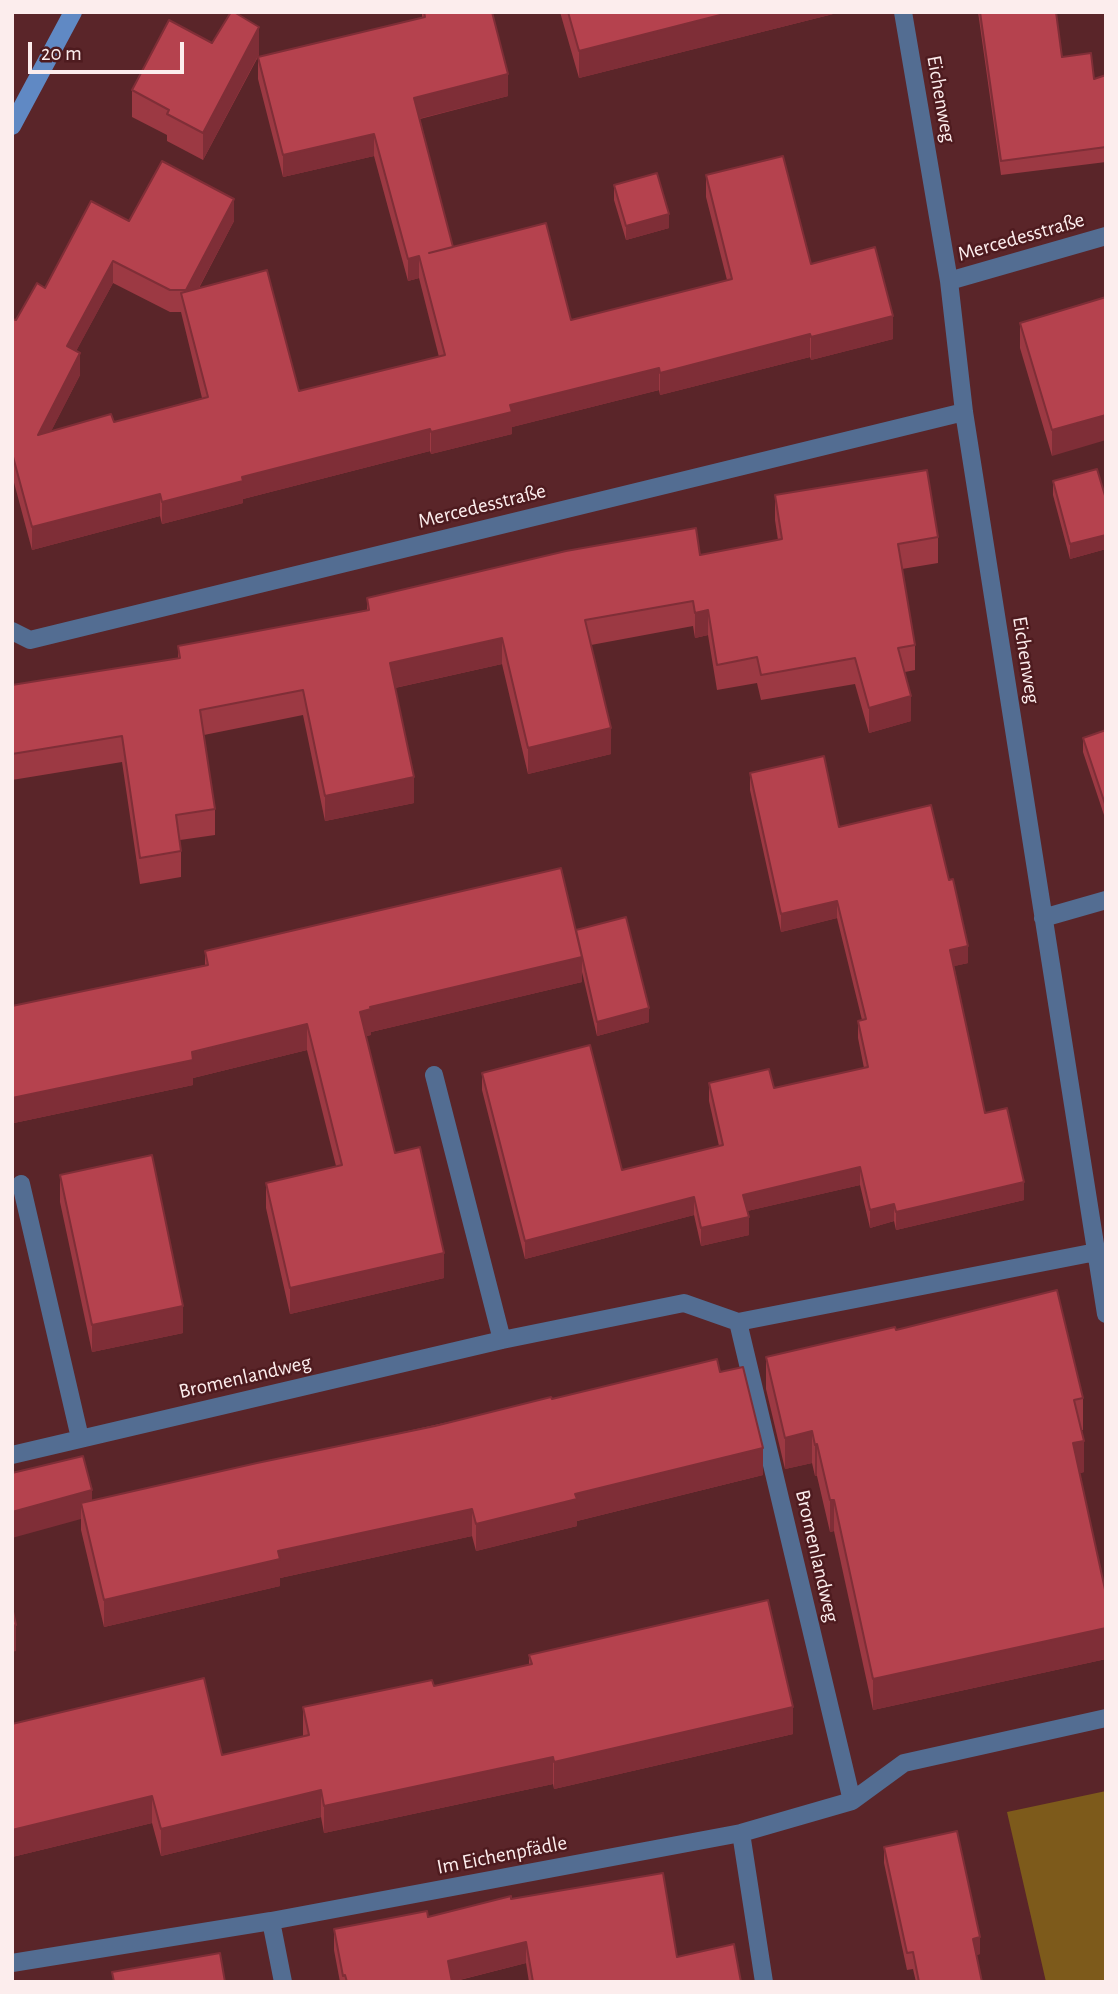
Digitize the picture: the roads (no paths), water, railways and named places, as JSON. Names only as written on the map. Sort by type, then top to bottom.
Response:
[{"type":"street","points":[[12,126],[73,12]]},
{"type":"street","name":"Eichenweg","points":[[904,12],[948,281],[964,412],[1042,918],[1106,1314]]},
{"type":"street","name":"Mercedesstraße","points":[[948,281],[1106,236]]},
{"type":"street","name":"Mercedesstraße","points":[[12,631],[30,640],[964,412]]},
{"type":"street","points":[[1042,918],[1106,900]]},
{"type":"street","points":[[434,1076],[502,1340]]},
{"type":"street","points":[[21,1184],[80,1438]]},
{"type":"street","points":[[738,1322],[1097,1252]]},
{"type":"street","name":"Bromenlandweg","points":[[12,1455],[502,1340],[684,1303],[738,1322],[852,1801]]},
{"type":"street","name":"Im Eichenpfädle","points":[[12,1963],[271,1921],[741,1833],[852,1801],[904,1763],[1106,1718]]},
{"type":"street","points":[[741,1833],[764,1982]]},
{"type":"street","points":[[271,1921],[283,1982]]}]
